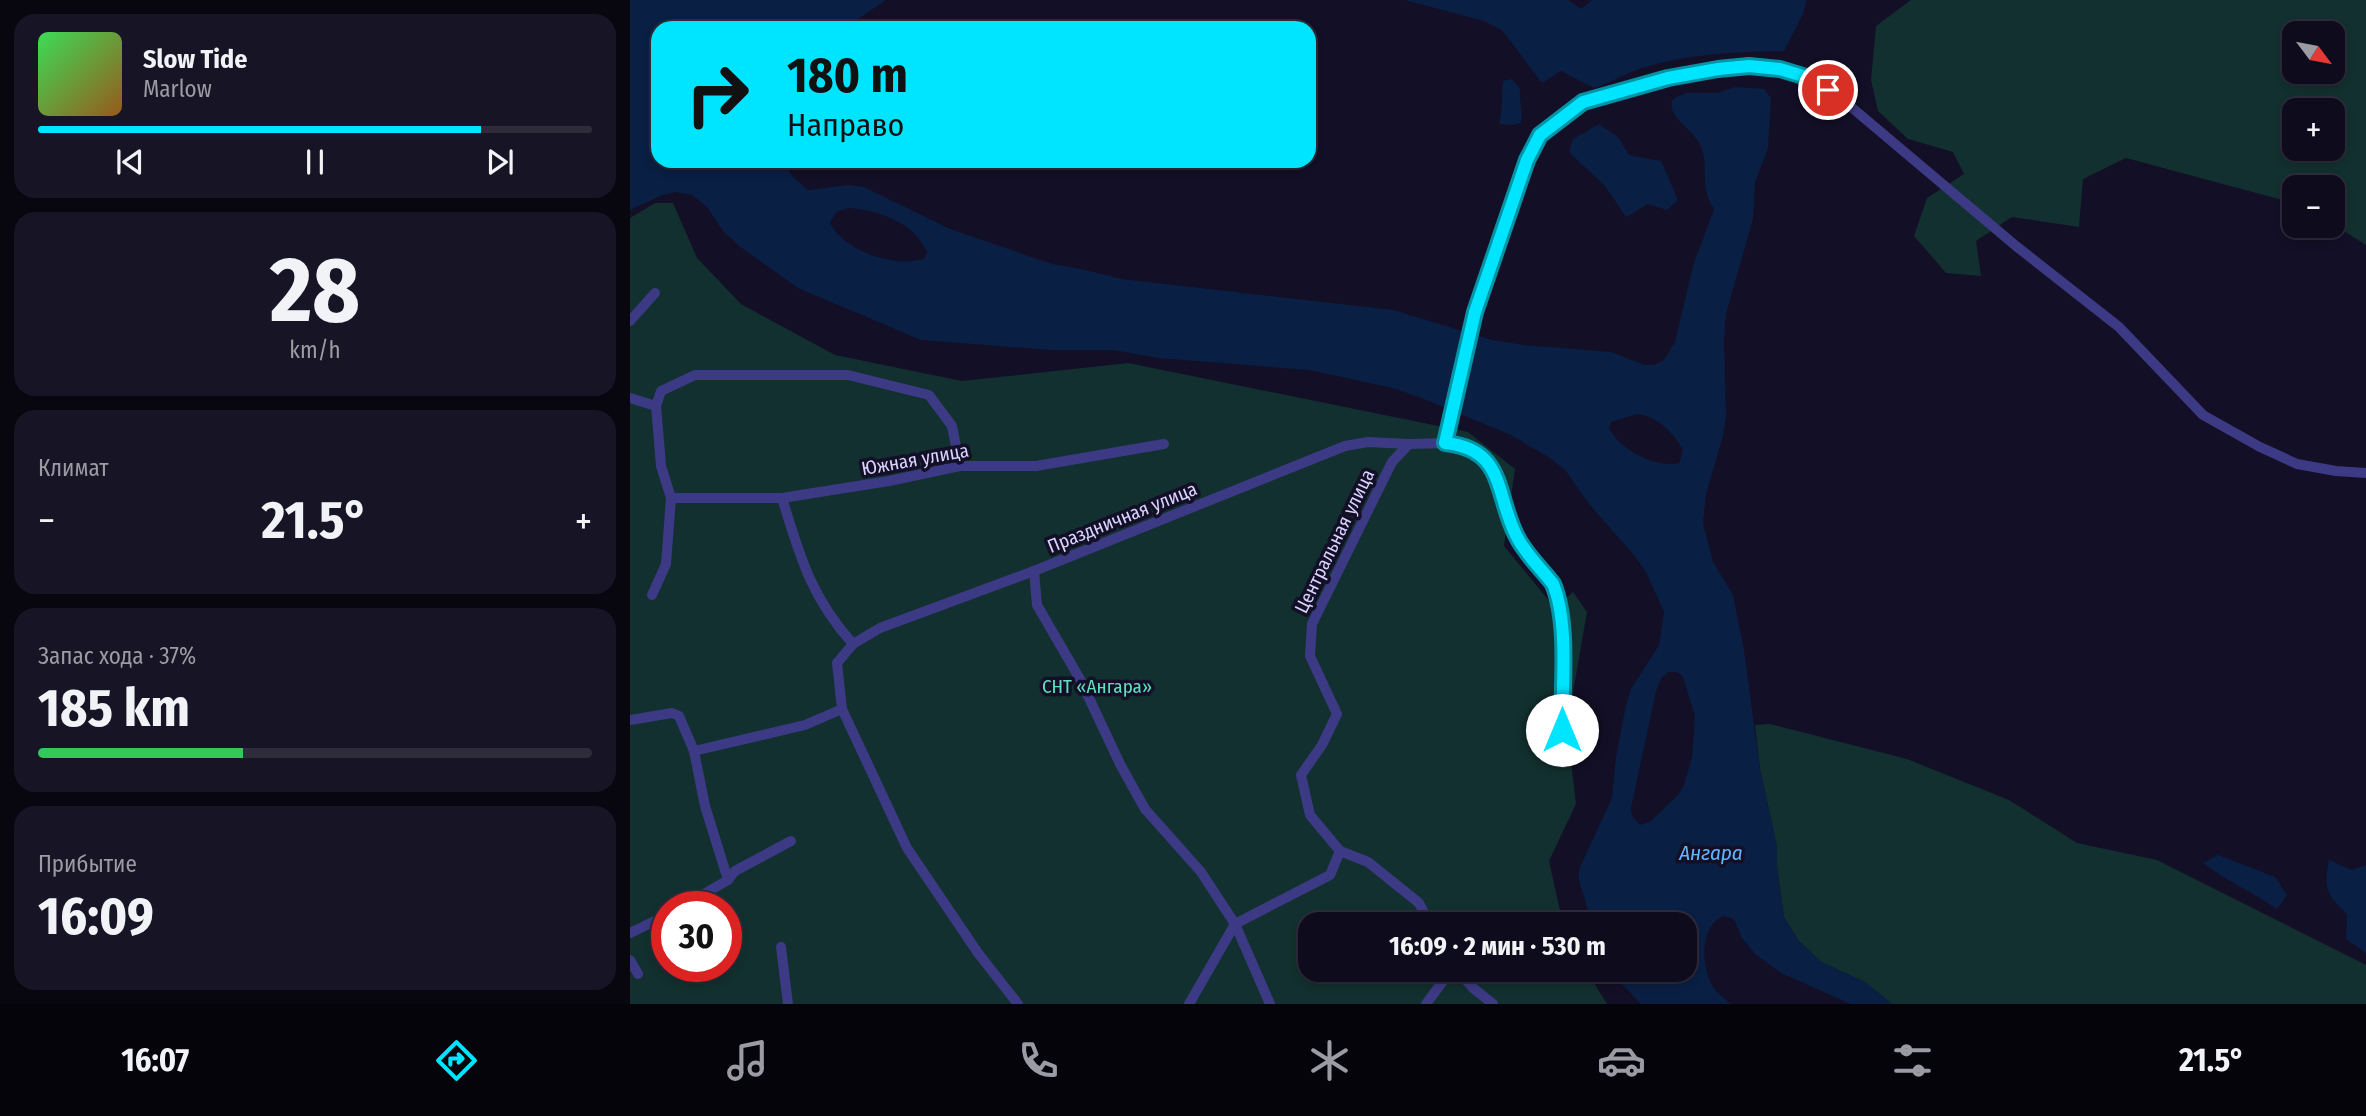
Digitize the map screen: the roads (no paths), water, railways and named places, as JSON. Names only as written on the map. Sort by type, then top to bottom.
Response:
[{"type":"street","points":[[1445,443],[1475,312],[1527,160],[1540,135],[1583,102],[1668,78],[1749,66],[1780,69],[1813,79],[1844,101],[2016,246],[2119,327],[2203,415],[2297,464],[2366,473]]},
{"type":"street","points":[[630,321],[655,293]]},
{"type":"street","points":[[652,594],[666,564],[671,498],[661,466],[656,406],[661,391],[695,375],[848,375],[929,395],[952,426],[960,466]]},
{"type":"street","points":[[630,398],[656,406]]},
{"type":"street","name":"Праздничная улица","points":[[853,644],[880,628],[1034,572],[1345,446],[1368,442],[1409,444]]},
{"type":"street","points":[[1409,444],[1445,443],[1465,447],[1487,460],[1497,477],[1518,540],[1555,590],[1559,606],[1562,660],[1563,763]]},
{"type":"street","name":"Южная улица","points":[[671,498],[782,498],[960,466],[1036,466],[1164,444]]},
{"type":"street","name":"Центральная улица","points":[[1340,851],[1310,815],[1301,775],[1322,745],[1336,714],[1310,656],[1312,624],[1380,484],[1392,462],[1409,444]]},
{"type":"street","points":[[782,498],[800,556],[821,603],[853,644],[837,663],[842,709],[906,848],[978,953],[1018,1004]]},
{"type":"street","points":[[1034,572],[1037,605],[1081,681],[1120,764],[1145,809],[1200,872],[1235,924],[1269,1004]]},
{"type":"street","points":[[694,751],[805,725],[842,709]]},
{"type":"street","points":[[630,720],[671,713],[680,716],[694,751],[705,806],[728,880]]},
{"type":"street","points":[[709,891],[728,880],[735,871],[791,841]]},
{"type":"street","points":[[1189,1004],[1235,924],[1330,875],[1340,851],[1368,862],[1419,903],[1424,912]]},
{"type":"street","points":[[630,933],[651,923]]},
{"type":"street","points":[[780,947],[788,1004]]},
{"type":"street","points":[[630,960],[638,974]]},
{"type":"street","points":[[1426,1004],[1442,982]]},
{"type":"street","points":[[1468,982],[1493,1004]]},
{"type":"water","name":"Ангара","points":[[630,0],[886,0],[855,21],[651,21],[651,168],[788,168],[792,176],[808,190],[848,185],[864,187],[950,229],[1052,264],[1122,279],[1393,310],[1492,340],[1611,352],[1645,365],[1654,365],[1664,360],[1675,342],[1693,266],[1714,209],[1707,194],[1701,147],[1676,117],[1672,101],[1687,93],[1718,93],[1735,87],[1764,89],[1771,98],[1768,148],[1755,182],[1753,219],[1726,314],[1726,417],[1706,494],[1703,524],[1713,562],[1733,595],[1744,650],[1760,769],[1777,847],[1784,917],[1798,940],[1821,962],[1865,982],[1892,1004],[1851,1004],[1781,973],[1755,954],[1742,938],[1734,919],[1723,916],[1715,921],[1710,929],[1706,939],[1705,960],[1714,988],[1731,1004],[1641,1004],[1622,984],[1621,982],[1697,982],[1697,912],[1588,912],[1578,877],[1580,867],[1612,798],[1616,757],[1626,705],[1631,689],[1659,645],[1664,612],[1646,572],[1634,555],[1590,505],[1565,470],[1550,458],[1511,435],[1419,397],[1393,388],[1309,370],[1158,358],[1113,350],[1052,350],[921,340],[798,288],[739,246],[723,231],[707,207],[692,195],[676,192],[630,210]],"holes":[[[849,208],[883,215],[914,233],[927,252],[925,258],[900,261],[872,255],[847,242],[830,223],[836,212]],[[1637,414],[1658,422],[1675,437],[1683,450],[1679,463],[1660,463],[1639,456],[1621,443],[1609,428],[1611,422]],[[1668,672],[1682,675],[1695,715],[1692,758],[1679,794],[1651,821],[1640,825],[1632,816],[1631,808],[1656,691],[1661,678]]]},
{"type":"water","points":[[1405,0],[1568,0],[1581,9],[1592,0],[1807,0],[1784,51],[1689,57],[1652,65],[1594,88],[1561,71],[1542,83],[1502,30],[1484,21]]},
{"type":"water","points":[[1512,79],[1520,89],[1521,123],[1499,124],[1503,81]]},
{"type":"water","points":[[1599,124],[1618,137],[1629,155],[1661,161],[1678,200],[1667,210],[1648,204],[1626,217],[1605,186],[1569,152],[1573,139]]},
{"type":"water","points":[[2218,855],[2275,877],[2287,895],[2277,909],[2203,863]]},
{"type":"water","points":[[2329,860],[2352,870],[2366,865],[2366,953],[2346,939],[2347,914],[2328,891],[2326,878]]},
{"type":"park label","name":"СНТ «Ангара»","points":[[1097,686]]}]
